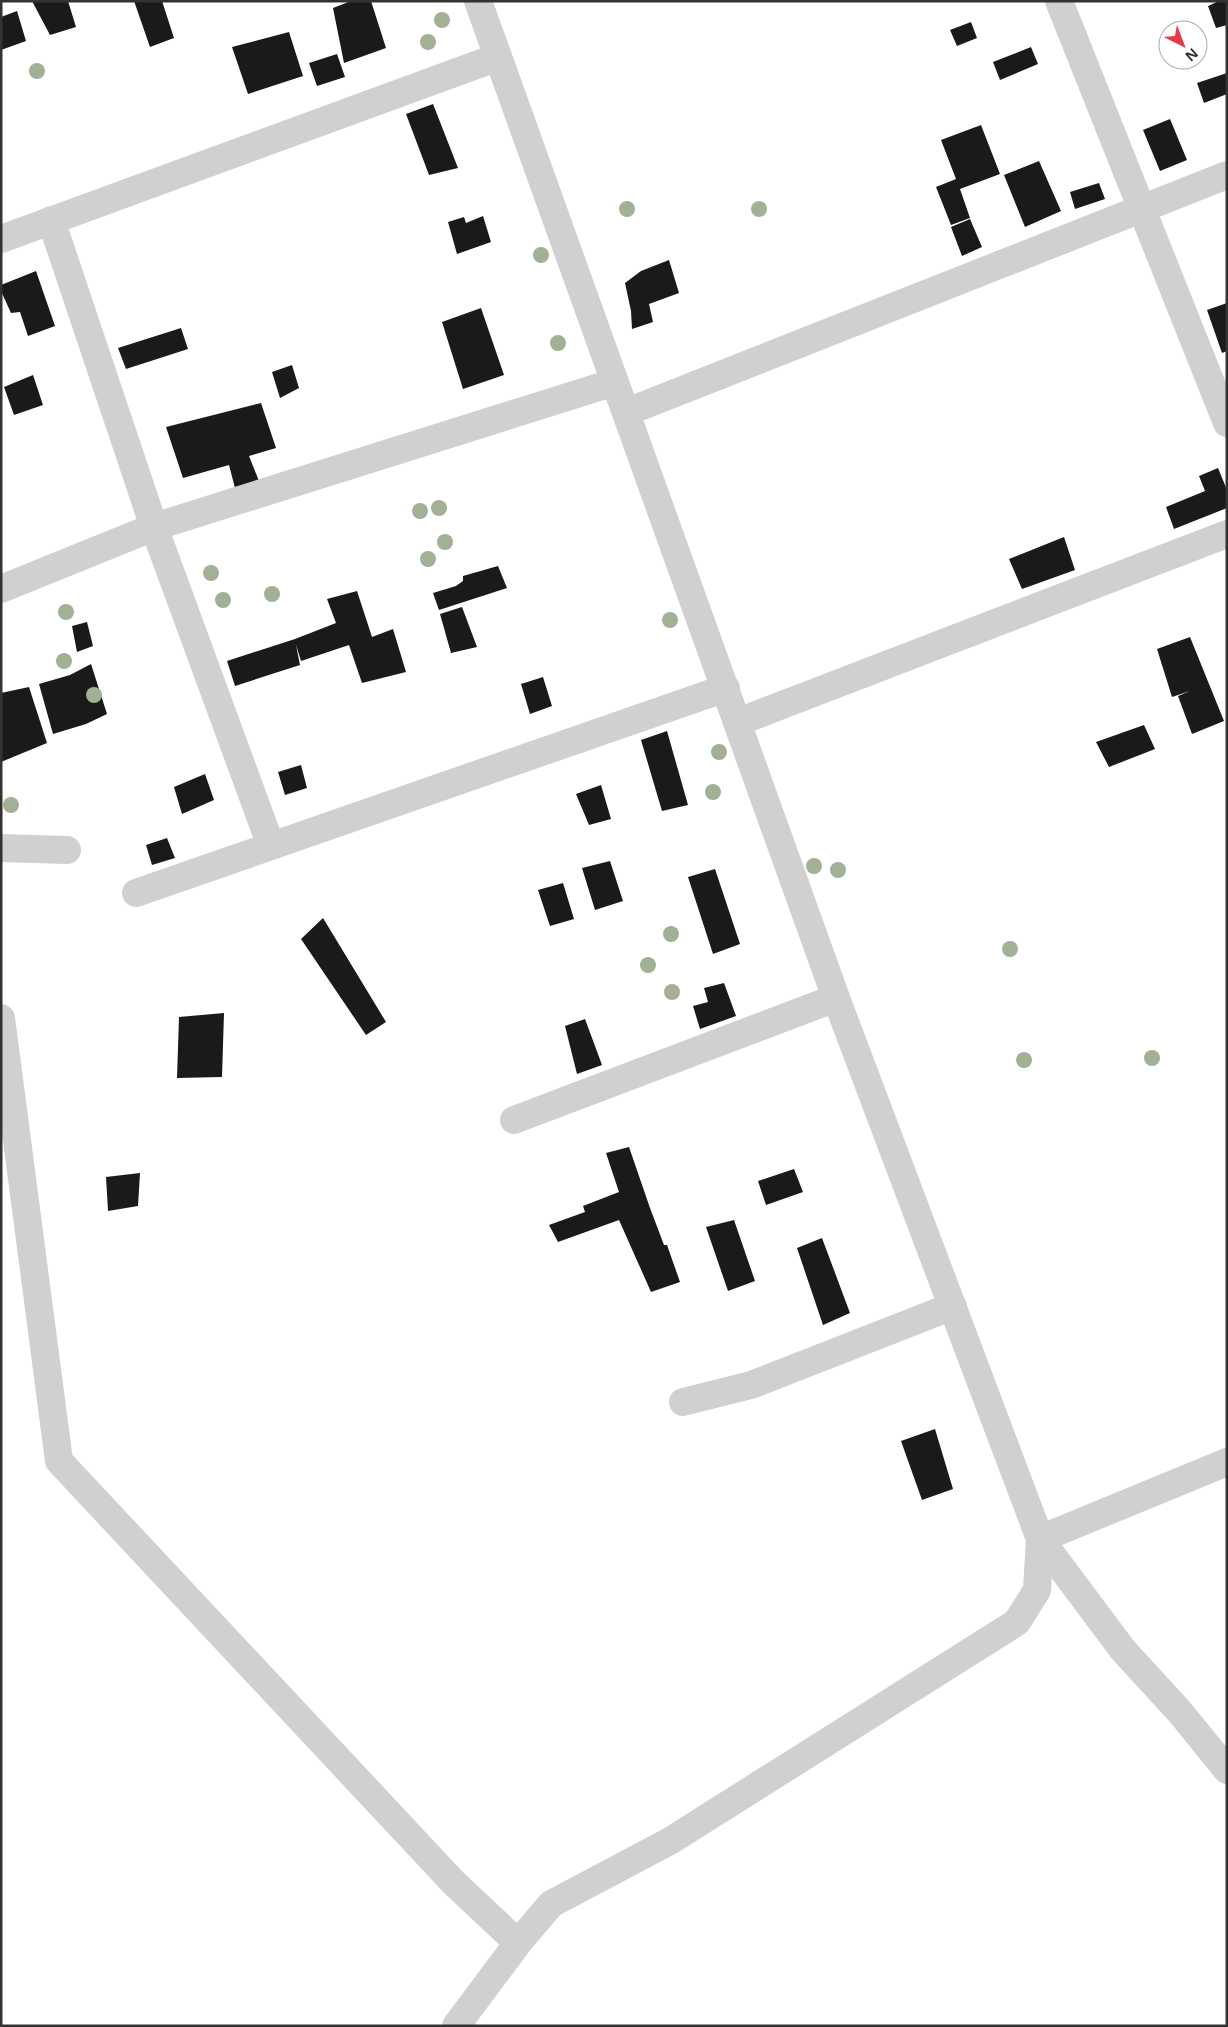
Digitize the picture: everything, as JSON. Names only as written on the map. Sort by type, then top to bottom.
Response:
[{"type":"street","points":[[478,1],[836,998],[1040,1539],[1123,1650],[1179,1712],[1227,1770]]},
{"type":"street","points":[[1059,1],[1227,422]]},
{"type":"street","points":[[1,238],[498,57]]},
{"type":"street","points":[[626,412],[1227,175]]},
{"type":"street","points":[[51,220],[154,527],[271,846]]},
{"type":"street","points":[[1,589],[154,527],[615,382]]},
{"type":"street","points":[[738,722],[1227,534]]},
{"type":"street","points":[[136,893],[726,688]]},
{"type":"street","points":[[1,848],[67,850]]},
{"type":"street","points":[[514,1120],[836,998]]},
{"type":"street","points":[[1,1018],[59,1461],[454,1883],[518,1943]]},
{"type":"street","points":[[683,1402],[751,1385],[953,1306]]},
{"type":"street","points":[[1040,1539],[1227,1462]]},
{"type":"street","points":[[456,2026],[518,1943],[551,1904],[670,1841],[1018,1622],[1037,1590],[1040,1539]]},
{"type":"building","points":[[32,1],[68,1],[76,27],[50,35]]},
{"type":"building","points":[[134,1],[162,1],[174,38],[150,47]]},
{"type":"building","points":[[351,1],[371,1],[386,48],[344,63],[333,8]]},
{"type":"building","points":[[1219,1],[1227,1],[1227,25],[1216,28],[1208,6]]},
{"type":"building","points":[[17,11],[26,41],[1,50],[1,17]]},
{"type":"building","points":[[971,22],[977,38],[957,46],[950,30]]},
{"type":"building","points":[[289,32],[303,76],[248,94],[232,47]]},
{"type":"building","points":[[1031,47],[1038,64],[1000,80],[993,62]]},
{"type":"building","points":[[337,54],[345,77],[317,86],[309,63]]},
{"type":"building","points":[[1227,73],[1227,94],[1204,103],[1197,83]]},
{"type":"building","points":[[433,104],[458,168],[429,175],[406,114]]},
{"type":"building","points":[[1170,119],[1187,160],[1160,171],[1143,130]]},
{"type":"building","points":[[981,125],[1000,174],[960,189],[970,218],[951,225],[936,187],[956,179],[941,140]]},
{"type":"building","points":[[1039,161],[1061,211],[1025,227],[1004,175]]},
{"type":"building","points":[[1099,183],[1105,199],[1075,209],[1070,192]]},
{"type":"building","points":[[483,216],[491,242],[457,254],[448,222],[464,217],[466,223]]},
{"type":"building","points":[[970,219],[982,247],[962,256],[951,227]]},
{"type":"building","points":[[669,260],[679,293],[649,304],[653,322],[632,329],[631,311],[625,283],[641,271]]},
{"type":"building","points":[[36,271],[55,326],[28,336],[20,312],[11,313],[1,291],[1,285]]},
{"type":"building","points":[[1227,303],[1227,351],[1222,353],[1207,310]]},
{"type":"building","points":[[481,308],[504,375],[463,389],[442,322]]},
{"type":"building","points":[[181,328],[188,349],[126,369],[118,348]]},
{"type":"building","points":[[292,365],[299,388],[280,398],[272,372]]},
{"type":"building","points":[[33,375],[43,405],[14,415],[4,387]]},
{"type":"building","points":[[261,403],[276,448],[249,456],[259,481],[235,488],[229,465],[183,478],[166,427]]},
{"type":"building","points":[[1218,468],[1227,490],[1227,508],[1174,529],[1166,507],[1205,491],[1199,476]]},
{"type":"building","points":[[1064,537],[1075,570],[1022,589],[1009,559]]},
{"type":"building","points":[[498,566],[507,588],[439,610],[433,593],[456,586],[463,581],[463,576]]},
{"type":"building","points":[[357,591],[372,637],[393,629],[406,672],[362,683],[349,645],[301,661],[296,645],[300,665],[235,686],[227,661],[295,639],[336,623],[327,599]]},
{"type":"building","points":[[462,607],[477,647],[451,653],[440,614]]},
{"type":"building","points":[[87,622],[93,646],[77,652],[72,626]]},
{"type":"building","points":[[1190,637],[1224,721],[1192,734],[1178,696],[1190,691],[1172,697],[1157,649]]},
{"type":"building","points":[[91,664],[107,714],[86,724],[53,734],[39,684],[70,675]]},
{"type":"building","points":[[543,677],[552,706],[530,714],[521,684]]},
{"type":"building","points":[[29,687],[47,743],[1,762],[1,693]]},
{"type":"building","points":[[1144,725],[1155,749],[1109,767],[1096,742]]},
{"type":"building","points":[[667,731],[688,805],[662,811],[641,740]]},
{"type":"building","points":[[301,765],[307,788],[285,795],[278,772]]},
{"type":"building","points":[[205,774],[214,800],[182,814],[174,787]]},
{"type":"building","points":[[601,785],[611,819],[589,825],[576,794]]},
{"type":"building","points":[[167,838],[175,858],[152,865],[146,845]]},
{"type":"building","points":[[610,861],[623,901],[595,910],[582,868]]},
{"type":"building","points":[[715,869],[740,944],[713,954],[688,877]]},
{"type":"building","points":[[563,883],[574,919],[550,926],[538,890]]},
{"type":"building","points":[[323,918],[386,1022],[366,1035],[301,939]]},
{"type":"building","points":[[724,983],[736,1016],[700,1029],[693,1006],[708,1002],[704,988]]},
{"type":"building","points":[[224,1013],[222,1077],[177,1078],[179,1017]]},
{"type":"building","points":[[585,1019],[602,1065],[577,1074],[565,1026]]},
{"type":"building","points":[[629,1147],[650,1208],[664,1245],[667,1245],[680,1282],[651,1292],[619,1220],[558,1242],[549,1225],[585,1212],[583,1206],[619,1192],[606,1153]]},
{"type":"building","points":[[794,1169],[803,1192],[766,1205],[758,1181]]},
{"type":"building","points":[[140,1173],[138,1206],[108,1211],[106,1177]]},
{"type":"building","points":[[734,1220],[755,1281],[728,1291],[706,1227]]},
{"type":"building","points":[[822,1238],[850,1313],[823,1325],[797,1248]]},
{"type":"building","points":[[935,1429],[953,1489],[922,1500],[901,1441]]}]
